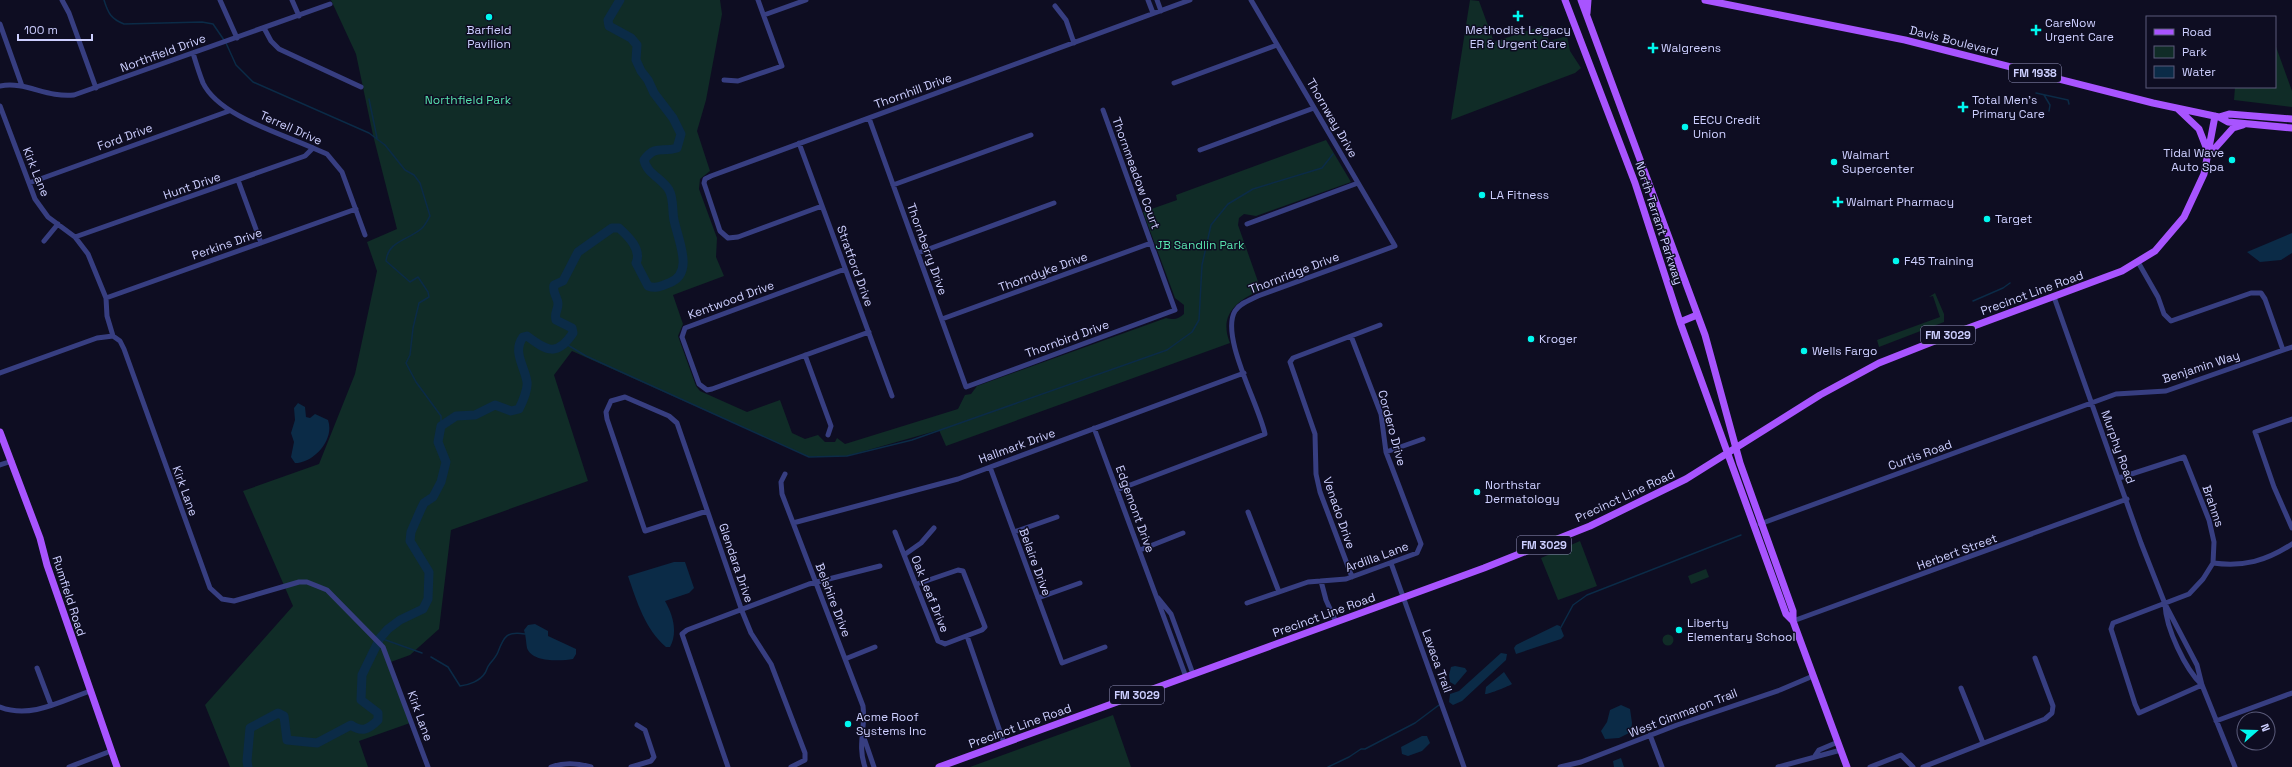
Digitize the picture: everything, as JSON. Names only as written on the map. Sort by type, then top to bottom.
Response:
[{"type":"main road","name":"North Tarrant Parkway","points":[[1565,0],[1637,190],[1680,322],[1728,454],[1758,525]]},
{"type":"main road","name":"North Tarrant Parkway","points":[[1581,0],[1698,315],[1711,355],[1758,525]]},
{"type":"main road","points":[[1587,16],[1588,0]]},
{"type":"main road","name":"Davis Boulevard","points":[[1705,0],[1724,2],[1905,40],[2176,108],[2217,116],[2228,122],[2292,128]]},
{"type":"main road","points":[[2176,108],[2199,129],[2207,148],[2208,156]]},
{"type":"main road","name":"Davis Boulevard","points":[[2217,116],[2229,114],[2292,119]]},
{"type":"main road","name":"Precinct Line Road","points":[[939,767],[1336,622],[1590,526],[1664,491],[1728,454],[1820,395],[1879,363],[2122,271],[2155,251],[2184,217],[2203,178],[2217,116]]},
{"type":"main road","points":[[2208,156],[2233,128],[2246,124]]},
{"type":"main road","points":[[1637,190],[1650,186]]},
{"type":"main road","points":[[1680,322],[1698,315]]},
{"type":"main road","name":"Rumfield Road","points":[[0,432],[40,538],[46,565],[117,767]]},
{"type":"main road","points":[[1758,525],[1786,614],[1793,621],[1847,767]]},
{"type":"street","points":[[62,0],[69,13],[96,88]]},
{"type":"street","points":[[220,0],[237,38]]},
{"type":"street","points":[[292,0],[299,16]]},
{"type":"street","points":[[724,80],[738,81],[782,66],[758,0]]},
{"type":"street","points":[[764,15],[806,0]]},
{"type":"street","points":[[1148,0],[1153,13]]},
{"type":"street","points":[[1157,0],[1161,11]]},
{"type":"street","name":"Thornhill Drive","points":[[822,206],[738,237],[728,238],[720,231],[704,189],[705,179],[799,143],[1190,0]]},
{"type":"street","name":"Thornway Drive","points":[[1251,0],[1395,246]]},
{"type":"street","name":"Northfield Drive","points":[[0,86],[22,86],[58,96],[74,95],[330,4]]},
{"type":"street","points":[[1055,6],[1066,20],[1074,42]]},
{"type":"street","points":[[0,24],[22,86]]},
{"type":"street","points":[[264,28],[271,41],[279,49],[360,87]]},
{"type":"street","points":[[1174,83],[1277,45]]},
{"type":"street","name":"Terrell Drive","points":[[193,53],[203,83],[215,99],[229,111],[326,154],[338,166],[365,235]]},
{"type":"street","name":"Kirk Lane","points":[[0,106],[29,183],[41,208],[75,237],[88,254],[106,298],[107,316],[114,336],[120,341],[124,349],[205,579],[215,594],[226,601],[234,601],[287,584],[307,582],[327,590],[374,636],[382,647],[428,767]]},
{"type":"street","points":[[1200,150],[1314,108]]},
{"type":"street","name":"Thornmeadow Court","points":[[1103,110],[1175,310]]},
{"type":"street","name":"Ford Drive","points":[[29,183],[229,111]]},
{"type":"street","name":"Thornberry Drive","points":[[869,118],[966,387]]},
{"type":"street","points":[[893,185],[1030,135]]},
{"type":"street","name":"Stratford Drive","points":[[799,143],[892,396]]},
{"type":"street","name":"Hunt Drive","points":[[75,237],[305,156],[313,148]]},
{"type":"street","points":[[238,180],[261,243]]},
{"type":"street","points":[[1247,224],[1358,183]]},
{"type":"street","points":[[918,253],[1054,203]]},
{"type":"street","name":"Perkins Drive","points":[[106,298],[356,210]]},
{"type":"street","points":[[44,241],[58,224]]},
{"type":"street","name":"Thorndyke Drive","points":[[942,319],[1151,243]]},
{"type":"street","name":"Thornridge Drive","points":[[1118,490],[1265,434],[1230,332],[1235,311],[1244,303],[1258,296],[1395,246]]},
{"type":"street","points":[[2138,262],[2158,297],[2164,314],[2172,321],[2251,293],[2261,293],[2265,299],[2283,350]]},
{"type":"street","name":"Kentwood Drive","points":[[805,355],[712,389],[703,388],[699,384],[682,337],[685,328],[845,269]]},
{"type":"street","name":"Murphy Road","points":[[2054,297],[2141,543],[2165,604],[2197,665],[2202,685],[2235,767]]},
{"type":"street","name":"Thornbird Drive","points":[[966,387],[1175,310]]},
{"type":"street","points":[[1351,336],[1380,325]]},
{"type":"street","points":[[828,435],[831,426],[805,355],[869,332]]},
{"type":"street","points":[[0,373],[97,338],[114,336]]},
{"type":"street","name":"Venado Drive","points":[[1351,336],[1293,358],[1290,362],[1315,434],[1316,474],[1320,492],[1352,577]]},
{"type":"street","name":"Cordero Drive","points":[[1351,336],[1381,414],[1386,452],[1421,544],[1420,548]]},
{"type":"street","name":"Benjamin Way","points":[[2092,404],[2116,394],[2166,391],[2292,346]]},
{"type":"street","name":"Hallmark Drive","points":[[792,523],[951,481],[1244,373]]},
{"type":"street","name":"Glendara Drive","points":[[707,511],[645,531],[607,419],[606,412],[612,401],[620,397],[631,400],[669,416],[677,423],[742,611],[751,633],[771,664],[805,753],[805,760],[791,767]]},
{"type":"street","name":"Curtis Road","points":[[1758,525],[2092,404]]},
{"type":"street","points":[[2292,419],[2255,432],[2274,488],[2292,528]]},
{"type":"street","name":"Edgemont Drive","points":[[1094,428],[1186,677]]},
{"type":"street","points":[[1386,452],[1423,439]]},
{"type":"street","name":"Brahms","points":[[2119,478],[2184,457],[2209,520],[2214,542],[2213,563],[2203,579],[2189,594],[2113,623],[2111,629],[2139,713],[2202,685]]},
{"type":"street","points":[[0,465],[12,461]]},
{"type":"street","name":"Belaire Drive","points":[[990,467],[1062,663],[1105,647]]},
{"type":"street","name":"Belshire Drive","points":[[785,474],[781,488],[792,523],[863,706],[863,734],[860,747],[865,767]]},
{"type":"street","name":"Herbert Street","points":[[1793,621],[2127,500]]},
{"type":"street","points":[[1248,512],[1278,592]]},
{"type":"street","points":[[1014,532],[1057,517]]},
{"type":"street","points":[[904,555],[922,543],[934,528]]},
{"type":"street","name":"Oak Leaf Drive","points":[[895,532],[938,640],[945,644],[967,636],[1004,743]]},
{"type":"street","points":[[1140,550],[1183,533]]},
{"type":"street","points":[[2213,563],[2235,565],[2258,561],[2292,544]]},
{"type":"street","name":"Ardilla Lane","points":[[1247,603],[1308,582],[1352,577],[1417,553],[1420,548]]},
{"type":"street","name":"Lavaca Trail","points":[[1391,563],[1464,767]]},
{"type":"street","points":[[728,767],[682,634],[687,630],[816,583],[880,566]]},
{"type":"street","points":[[916,584],[958,570],[963,571],[985,627],[982,630],[967,636]]},
{"type":"street","points":[[1321,581],[1326,600],[1336,622]]},
{"type":"street","points":[[1038,598],[1080,582]]},
{"type":"street","name":"Edgemont Drive","points":[[1157,597],[1171,614],[1193,674]]},
{"type":"street","name":"Murphy Road","points":[[2165,604],[2166,614],[2176,642],[2193,674],[2202,685]]},
{"type":"street","points":[[845,659],[876,647]]},
{"type":"street","points":[[1923,767],[2046,719],[2052,713],[2053,706],[2035,658]]},
{"type":"street","points":[[37,668],[51,705]]},
{"type":"street","name":"West Cimmaron Trail","points":[[1560,767],[1581,762],[1650,735],[1813,676]]},
{"type":"street","points":[[1961,688],[1983,743]]},
{"type":"street","points":[[0,707],[18,712],[26,712],[90,691]]},
{"type":"street","points":[[2216,721],[2292,693]]},
{"type":"street","points":[[631,767],[651,761],[654,757],[645,730],[637,725]]},
{"type":"street","name":"Belshire Drive","points":[[863,734],[874,767]]},
{"type":"street","points":[[1650,735],[1662,767]]},
{"type":"street","points":[[1815,756],[1819,750],[1838,742]]},
{"type":"street","points":[[1778,767],[1841,750]]},
{"type":"street","points":[[69,767],[111,751]]},
{"type":"street","points":[[1870,767],[1901,755],[1913,767]]},
{"type":"street","points":[[554,767],[578,763],[591,767]]},
{"type":"green space","points":[[331,0],[720,0],[722,14],[706,100],[697,131],[710,171],[700,179],[699,189],[717,238],[716,257],[724,276],[673,295],[683,324],[678,336],[696,386],[700,391],[747,412],[780,400],[792,433],[805,439],[818,435],[825,442],[835,442],[837,438],[845,444],[958,409],[965,395],[971,394],[977,386],[1166,318],[1176,319],[1180,317],[1184,314],[1184,305],[1175,298],[1143,212],[1177,200],[1176,195],[1326,140],[1351,182],[1256,216],[1244,214],[1239,218],[1238,225],[1261,290],[1245,298],[1232,309],[1228,316],[1227,324],[1227,333],[1230,343],[946,446],[939,430],[847,456],[809,457],[572,351],[554,375],[588,481],[451,530],[439,629],[410,655],[388,663],[410,723],[359,741],[368,767],[230,767],[205,705],[293,606],[243,491],[319,464],[355,374],[377,271],[367,242],[397,229],[373,135],[356,54]]},
{"type":"green space","points":[[1470,0],[1479,1],[1494,42],[1542,26],[1549,41],[1567,36],[1570,51],[1581,68],[1575,73],[1451,120]]},
{"type":"green space","points":[[2276,47],[2292,91],[2292,107],[2234,100],[2235,88],[2276,88]]},
{"type":"green space","points":[[1935,293],[1944,314],[1944,322],[1879,347],[1877,340],[1940,317],[1933,296],[1929,297]]},
{"type":"green space","points":[[1580,541],[1597,586],[1558,600],[1541,558]]},
{"type":"green space","points":[[1706,569],[1709,577],[1691,584],[1688,576]]},
{"type":"green space","points":[[1666,635],[1670,635],[1672,636],[1672,644],[1666,645],[1663,642],[1663,638]]},
{"type":"green space","points":[[1113,715],[1131,767],[970,767]]},
{"type":"water","points":[[2292,233],[2292,253],[2281,260],[2260,262],[2247,252]]},
{"type":"water","points":[[298,403],[305,407],[306,417],[310,418],[315,414],[328,420],[329,427],[326,442],[321,449],[309,459],[295,463],[291,457],[294,442],[291,433],[295,420],[294,408]]},
{"type":"water","points":[[674,562],[685,562],[694,588],[689,593],[665,601],[674,624],[674,635],[670,647],[666,647],[652,632],[642,614],[628,576]]},
{"type":"water","points":[[535,624],[548,631],[548,636],[576,649],[576,654],[573,659],[548,660],[541,659],[530,653],[527,648],[524,630],[528,625]]},
{"type":"water","points":[[1557,625],[1560,626],[1564,636],[1561,639],[1516,654],[1514,648],[1516,645]]},
{"type":"water","points":[[1501,653],[1507,654],[1506,660],[1462,701],[1453,705],[1449,702],[1450,694],[1459,691]]},
{"type":"water","points":[[1455,666],[1465,668],[1467,671],[1455,685],[1450,682],[1449,675],[1451,667]]},
{"type":"water","points":[[1504,672],[1512,684],[1494,692],[1485,694],[1486,687]]},
{"type":"water","points":[[1621,705],[1630,709],[1632,723],[1631,732],[1619,738],[1605,739],[1601,731],[1607,722],[1610,710]]},
{"type":"water","points":[[1422,736],[1427,736],[1430,743],[1422,751],[1408,756],[1402,754],[1401,747]]},
{"type":"water","points":[[1621,758],[1624,767],[1614,767],[1613,761]]},
{"type":"waterway","points":[[104,0],[111,15],[116,20],[124,24],[202,22],[213,24],[224,40]]},
{"type":"waterway","points":[[248,767],[247,761],[250,728],[278,713],[284,716],[287,740],[317,743],[351,725],[359,729],[365,729],[372,726],[378,720],[378,713],[361,700],[362,675],[380,638],[388,629],[400,620],[423,609],[428,599],[429,572],[410,541],[411,532],[424,503],[433,497],[441,482],[446,462],[438,442],[441,426],[456,416],[475,415],[495,405],[511,411],[519,409],[527,388],[526,376],[519,354],[520,343],[523,337],[527,336],[540,345],[552,349],[562,346],[573,333],[572,328],[556,320],[555,315],[558,304],[554,293],[554,285],[563,281],[578,252],[612,228],[619,228],[634,244],[637,253],[636,263],[648,286],[656,287],[669,283],[677,279],[681,272],[683,256],[674,220],[671,194],[663,182],[648,169],[644,160],[648,155],[656,150],[677,148],[681,134],[673,118],[654,93],[648,80],[641,71],[636,60],[637,45],[631,38],[609,26],[608,20],[620,0]]},
{"type":"waterway","points":[[226,43],[236,65],[253,82],[369,133],[385,145],[405,170],[414,175],[420,183],[430,216],[421,229],[390,249],[386,261],[410,282],[418,277],[428,292],[429,297],[419,303],[413,328],[410,355],[406,363],[416,382],[441,416],[441,426]]},
{"type":"waterway","points":[[2036,93],[2068,100],[2069,104]]},
{"type":"waterway","points":[[2044,95],[2050,105],[2049,111]]},
{"type":"waterway","points":[[369,99],[377,138]]},
{"type":"waterway","points":[[566,344],[586,356],[809,457],[847,456],[912,440],[1167,350],[1192,332],[1199,320],[1202,265],[1211,225],[1228,204],[1253,189],[1322,168],[1333,154]]},
{"type":"waterway","points":[[1973,301],[2003,288],[2010,283]]},
{"type":"waterway","points":[[1560,629],[1573,605],[1587,595],[1741,535]]},
{"type":"waterway","points":[[431,657],[448,667],[460,686],[467,685],[483,676],[488,666],[496,656],[504,638],[514,633],[525,634]]},
{"type":"waterway","points":[[380,638],[422,653]]},
{"type":"waterway","points":[[1328,767],[1415,723],[1439,705]]},
{"type":"place","name":"Methodist Legacy ER & Urgent Care","points":[[1518,16]]},
{"type":"place","name":"Barfield Pavilion","points":[[489,17]]},
{"type":"place","name":"CareNow Urgent Care","points":[[2036,30]]},
{"type":"place","name":"Walgreens","points":[[1653,48]]},
{"type":"place","name":"Total Men's Primary Care","points":[[1963,107]]},
{"type":"place","name":"EECU Credit Union","points":[[1685,127]]},
{"type":"place","name":"Tidal Wave Auto Spa","points":[[2232,160]]},
{"type":"place","name":"Walmart Supercenter","points":[[1834,162]]},
{"type":"place","name":"LA Fitness","points":[[1482,195]]},
{"type":"place","name":"Walmart Pharmacy","points":[[1838,202]]},
{"type":"place","name":"Target","points":[[1987,219]]},
{"type":"place","name":"F45 Training","points":[[1896,261]]},
{"type":"place","name":"Kroger","points":[[1531,339]]},
{"type":"place","name":"Wells Fargo","points":[[1804,351]]},
{"type":"place","name":"Northstar Dermatology","points":[[1477,492]]},
{"type":"place","name":"Liberty Elementary School","points":[[1679,630]]},
{"type":"place","name":"Acme Roof Systems Inc","points":[[848,724]]},
{"type":"park label","name":"Northfield Park","points":[[468,100]]},
{"type":"park label","name":"JB Sandlin Park","points":[[1200,245]]}]
